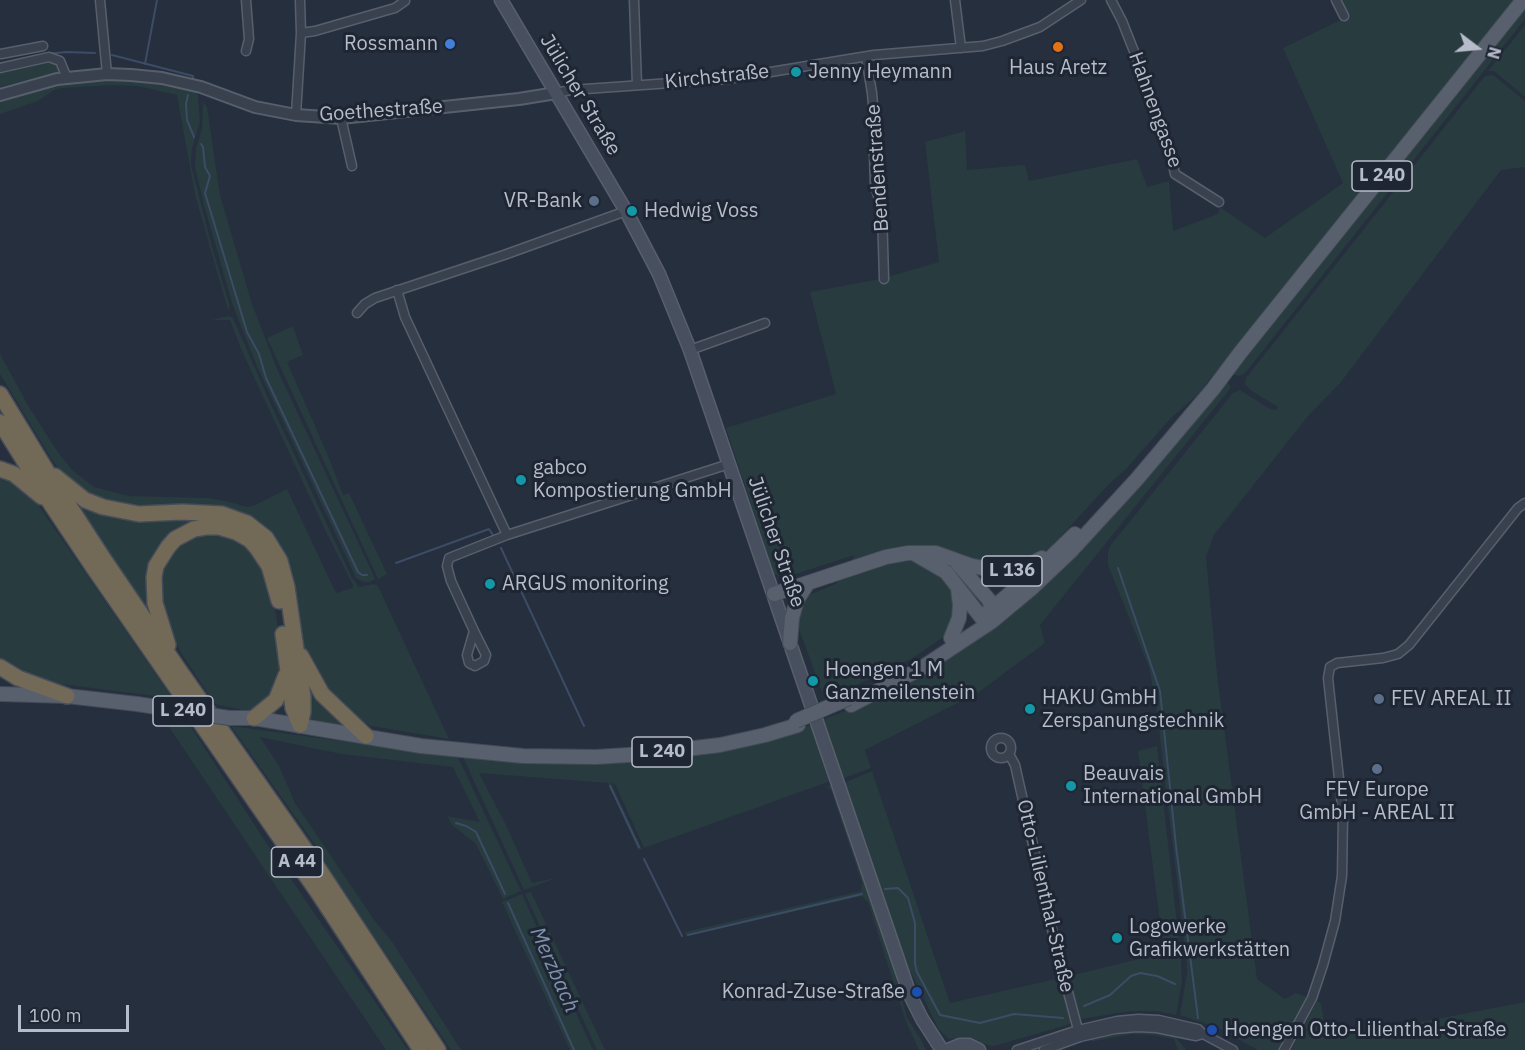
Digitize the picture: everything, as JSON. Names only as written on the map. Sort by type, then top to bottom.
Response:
[{"type":"highway","name":"A 44","points":[[0,394],[46,470],[177,667],[318,868],[438,1050]]},
{"type":"highway","name":"A 44","points":[[0,422],[51,504],[319,894],[421,1050]]},
{"type":"highway","points":[[0,469],[14,474],[51,504]]},
{"type":"highway","points":[[46,470],[85,500],[115,511],[139,514],[216,513],[242,520],[266,538],[280,561],[289,599],[303,698],[300,725]]},
{"type":"highway","points":[[177,667],[155,603],[156,566],[175,539],[194,529],[212,527],[236,532],[258,548],[269,566],[279,599],[293,708],[300,725]]},
{"type":"highway","points":[[295,646],[322,694],[366,736]]},
{"type":"highway","points":[[0,667],[18,678],[67,696]]},
{"type":"highway","points":[[254,718],[276,700],[288,670]]},
{"type":"main road","name":"Jülicher Straße","points":[[501,0],[626,210],[659,274],[690,350],[910,995],[942,1050]]},
{"type":"main road","name":"L 240","points":[[229,717],[254,726],[381,745],[421,746],[523,756],[596,757],[644,754],[720,745],[765,735],[850,702],[920,669],[1033,587],[1070,552],[1137,479],[1524,0]]},
{"type":"main road","name":"L 240","points":[[850,702],[951,638],[990,617],[1067,543],[1211,388]]},
{"type":"main road","name":"L 136","points":[[774,594],[886,556],[936,553],[986,569],[1014,570],[1032,564],[1067,543]]},
{"type":"main road","name":"L 136","points":[[913,553],[940,567],[990,617]]},
{"type":"main road","name":"L 136","points":[[952,559],[963,567],[989,600],[990,617]]},
{"type":"main road","points":[[790,643],[792,618],[797,600],[808,583]]},
{"type":"main road","name":"L 136","points":[[951,638],[960,612],[957,584]]},
{"type":"main road","name":"L 240","points":[[0,694],[67,696],[229,717],[254,718],[421,746]]},
{"type":"main road","points":[[948,1050],[960,1045],[978,1050]]},
{"type":"street","points":[[100,0],[107,74]]},
{"type":"street","points":[[246,0],[249,39],[246,51]]},
{"type":"street","points":[[296,115],[301,33],[300,0]]},
{"type":"street","points":[[634,0],[638,85]]},
{"type":"street","points":[[955,0],[961,48]]},
{"type":"street","name":"Kirchstraße","points":[[556,93],[728,79],[866,57],[983,46],[1040,27],[1072,3],[1081,0]]},
{"type":"street","name":"Hahnengasse","points":[[1111,0],[1139,64],[1171,155],[1175,174],[1219,202]]},
{"type":"street","points":[[1336,0],[1344,16]]},
{"type":"street","points":[[301,33],[395,8],[405,1]]},
{"type":"street","points":[[43,46],[0,54],[2,67],[49,57],[60,62],[67,78]]},
{"type":"street","name":"Bendenstraße","points":[[866,57],[872,93],[876,141],[875,185],[882,210],[885,279]]},
{"type":"street","name":"Goethestraße","points":[[0,94],[67,78],[107,74],[162,78],[207,89],[255,107],[296,115],[341,118],[556,93]]},
{"type":"street","points":[[341,118],[352,166]]},
{"type":"street","points":[[357,313],[375,298],[504,255],[626,210]]},
{"type":"street","points":[[398,290],[405,316],[507,535]]},
{"type":"street","points":[[690,350],[765,323]]},
{"type":"street","points":[[474,631],[451,581],[447,566],[449,558],[507,535],[729,464]]},
{"type":"street","points":[[1284,1050],[1312,998],[1335,921],[1342,876],[1343,815],[1328,678],[1330,668],[1337,663],[1398,654],[1408,645],[1518,508],[1525,503]]},
{"type":"street","name":"Otto-Lilienthal-Straße","points":[[1009,754],[1015,765],[1056,947],[1079,1034]]},
{"type":"street","points":[[1017,1050],[1079,1034],[1137,1027],[1157,1028],[1196,1036],[1203,1034],[1233,1050]]},
{"type":"street","points":[[1044,1050],[1079,1034]]},
{"type":"green space","points":[[1339,0],[1516,0],[1403,143],[1196,396],[1170,419],[1126,469],[1110,483],[1051,547],[1029,561],[1006,568],[927,547],[932,567],[953,589],[956,613],[948,634],[911,659],[825,700],[796,621],[799,606],[806,596],[836,584],[855,555],[786,577],[774,574],[726,428],[836,394],[810,292],[880,279],[939,262],[925,142],[965,131],[967,170],[1025,165],[1029,181],[1137,159],[1147,187],[1169,181],[1173,231],[1218,214],[1220,207],[1265,238],[1343,183],[1283,48],[1349,16]]},
{"type":"green space","points":[[1525,11],[1525,19],[1246,372],[1240,376],[1231,374],[1516,17]]},
{"type":"green space","points":[[1525,25],[1525,97],[1494,71],[1488,71]]},
{"type":"green space","points":[[48,60],[57,64],[58,72],[0,87],[0,71]]},
{"type":"green space","points":[[1493,75],[1525,101],[1525,167],[1501,170],[1341,382],[1308,416],[1214,535],[1206,557],[1217,674],[1257,979],[1285,999],[1296,993],[1307,997],[1279,1050],[1258,1050],[1218,1028],[1180,1015],[1187,973],[1186,955],[1156,705],[1149,667],[1108,565],[1108,552],[1110,546],[1233,393],[1240,390],[1270,409],[1277,410],[1278,407],[1250,390],[1245,384],[1246,378],[1485,76]]},
{"type":"green space","points":[[108,77],[172,84],[194,90],[198,95],[200,122],[192,148],[191,165],[230,307],[228,310],[195,195],[177,95],[138,86],[61,88],[38,101],[0,114],[0,99],[67,82]]},
{"type":"green space","points":[[203,102],[207,107],[220,195],[252,304],[277,369],[375,579],[370,582],[356,578],[256,364],[233,306],[195,167],[196,149],[202,128]]},
{"type":"green space","points":[[228,316],[233,318],[352,578],[359,587],[374,584],[378,586],[449,739],[371,726],[343,711],[309,666],[252,518],[242,512],[220,506],[134,507],[99,501],[65,477],[52,460],[0,374],[0,354],[29,407],[57,451],[72,470],[94,487],[129,496],[209,498],[247,507],[287,489],[336,593],[353,588],[241,349],[230,320],[212,320]]},
{"type":"green space","points":[[293,326],[303,355],[287,362],[343,495],[349,493],[387,574],[378,579],[267,338]]},
{"type":"green space","points":[[1224,379],[1231,387],[1229,390],[1040,625],[1045,643],[979,692],[865,750],[871,768],[844,778],[824,719],[848,710],[1015,610]]},
{"type":"green space","points":[[0,471],[28,490],[172,698],[52,683],[0,663]]},
{"type":"green space","points":[[72,497],[90,507],[113,514],[137,516],[202,513],[232,519],[254,531],[265,541],[282,578],[301,707],[297,707],[278,580],[272,563],[257,541],[227,524],[215,523],[190,526],[172,537],[160,551],[150,574],[149,591],[156,622]]},
{"type":"green space","points":[[229,533],[254,550],[273,593],[282,659],[281,673],[274,693],[252,710],[215,704],[181,653],[159,604],[161,564],[189,535]]},
{"type":"green space","points":[[303,676],[326,708],[347,726],[309,719]]},
{"type":"green space","points":[[165,721],[191,727],[267,844],[408,1050],[386,1050]]},
{"type":"green space","points":[[231,726],[458,757],[521,891],[503,899],[476,844],[452,825],[447,816],[480,822],[453,767],[341,754],[260,737],[279,766],[295,803],[375,921],[393,943],[461,1050],[451,1050],[331,873],[318,849]]},
{"type":"green space","points":[[811,726],[830,778],[828,782],[644,848],[615,784],[611,783],[642,849],[638,850],[608,783],[479,773],[532,883],[557,878],[524,890],[463,757],[532,762],[587,762]]},
{"type":"green space","points":[[1157,746],[1181,959],[1182,981],[1176,1015],[1157,1011],[1130,1011],[1081,1019],[1069,976],[1164,953],[1138,751]]},
{"type":"green space","points":[[872,771],[950,1003],[1060,978],[1071,1019],[1070,1024],[994,1046],[973,1038],[949,1039],[939,1030],[900,950],[844,783]]},
{"type":"green space","points":[[831,785],[887,945],[907,1018],[926,1050],[919,1050],[906,1022],[868,902],[862,896],[686,936],[685,932],[861,891],[862,883],[831,790],[826,787]]},
{"type":"green space","points":[[531,892],[605,1050],[597,1050],[525,894]]},
{"type":"green space","points":[[522,894],[593,1050],[570,1050],[502,902]]},
{"type":"green space","points":[[1317,1001],[1321,1003],[1324,1022],[1344,1031],[1364,1033],[1525,1002],[1525,1050],[1291,1050]]},
{"type":"green space","points":[[1129,1031],[1173,1034],[1186,1050],[1178,1050],[1174,1039],[1153,1035],[1131,1034],[1090,1042],[1094,1037]]},
{"type":"waterway","points":[[145,64],[157,0]]},
{"type":"waterway","points":[[47,54],[95,53]]},
{"type":"waterway","points":[[112,55],[193,76],[193,79]]},
{"type":"waterway","points":[[188,95],[187,120],[194,137]]},
{"type":"waterway","points":[[201,144],[205,167],[210,176],[205,193],[247,332],[259,354],[266,378],[358,572],[367,575]]},
{"type":"waterway","points":[[396,563],[489,529],[493,535]]},
{"type":"waterway","points":[[501,548],[584,726]]},
{"type":"waterway","points":[[1118,568],[1160,691],[1176,846],[1198,1018]]},
{"type":"waterway","points":[[610,786],[639,847]]},
{"type":"waterway","name":"Merzbach","points":[[456,823],[476,832],[505,894]]},
{"type":"waterway","points":[[644,859],[682,936]]},
{"type":"waterway","points":[[885,889],[898,888],[908,898],[915,923],[917,972],[940,1015],[980,1023],[1014,1014],[1063,1018]]},
{"type":"waterway","points":[[688,935],[862,894]]},
{"type":"waterway","name":"Merzbach","points":[[508,903],[574,1050]]},
{"type":"waterway","points":[[1084,1006],[1110,995],[1131,976],[1140,973],[1157,976],[1175,984]]},
{"type":"place","name":"Rossmann","points":[[450,44]]},
{"type":"place","name":"Haus Aretz","points":[[1058,47]]},
{"type":"place","name":"Jenny Heymann","points":[[796,72]]},
{"type":"place","name":"VR-Bank","points":[[594,201]]},
{"type":"place","name":"Hedwig Voss","points":[[632,211]]},
{"type":"place","name":"gabco Kompostierung GmbH","points":[[521,480]]},
{"type":"place","name":"ARGUS monitoring","points":[[490,584]]},
{"type":"place","name":"Hoengen 1 M Ganzmeilenstein","points":[[813,681]]},
{"type":"place","name":"FEV AREAL II","points":[[1379,699]]},
{"type":"place","name":"HAKU GmbH Zerspanungstechnik","points":[[1030,709]]},
{"type":"place","name":"FEV Europe GmbH - AREAL II","points":[[1377,769]]},
{"type":"place","name":"Beauvais International GmbH","points":[[1071,786]]},
{"type":"place","name":"Logowerke Grafikwerkstätten","points":[[1117,938]]},
{"type":"place","name":"Konrad-Zuse-Straße","points":[[917,992]]},
{"type":"place","name":"Hoengen Otto-Lilienthal-Straße","points":[[1212,1030]]}]
